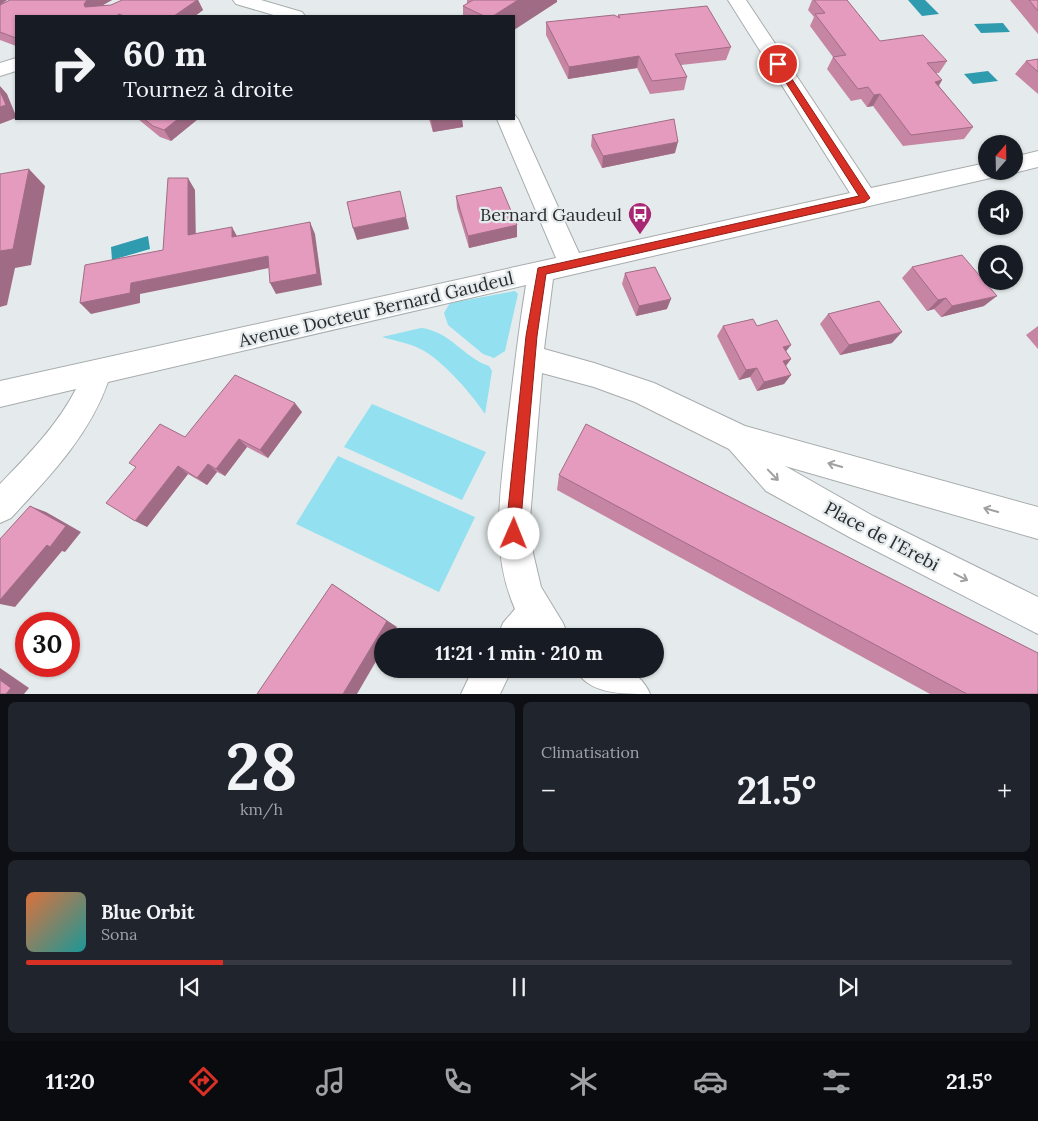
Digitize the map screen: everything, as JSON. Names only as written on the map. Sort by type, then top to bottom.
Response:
[{"type":"street","points":[[242,0],[293,15]]},
{"type":"street","points":[[736,0],[865,198]]},
{"type":"street","points":[[0,70],[15,64]]},
{"type":"street","points":[[508,120],[572,264]]},
{"type":"street","points":[[1023,163],[1038,159]]},
{"type":"street","name":"Avenue Docteur Bernard Gaudeul","points":[[0,394],[978,173]]},
{"type":"street","points":[[533,628],[520,580],[515,548],[514,519],[531,336],[541,271]]},
{"type":"street","name":"Place de l'Erebi","points":[[530,358],[594,375],[644,392],[740,438],[1038,523]]},
{"type":"street","points":[[0,506],[56,446],[77,419],[88,399],[97,372]]},
{"type":"street","name":"Place de l'Erebi","points":[[740,438],[777,480],[862,527],[1038,616]]},
{"type":"street","points":[[478,694],[488,678]]},
{"type":"street","points":[[607,678],[632,694]]},
{"type":"shaded area","points":[[908,0],[925,0],[939,14],[922,16]]},
{"type":"shaded area","points":[[1003,23],[1010,32],[981,33],[974,24]]},
{"type":"shaded area","points":[[988,71],[998,81],[973,84],[964,74]]},
{"type":"shaded area","points":[[148,236],[150,249],[112,260],[111,247]]},
{"type":"shaded area","points":[[515,291],[518,294],[505,351],[494,358],[483,354],[448,325],[444,313],[450,303]]},
{"type":"shaded area","points":[[421,328],[431,330],[449,339],[472,357],[489,366],[492,371],[485,414],[458,380],[426,352],[405,343],[382,337]]},
{"type":"shaded area","points":[[372,404],[486,452],[462,500],[344,447]]},
{"type":"shaded area","points":[[338,456],[475,517],[439,592],[296,524]]},
{"type":"building","points":[[10,0],[87,0],[84,4],[85,7],[111,5],[122,0],[197,0],[175,15],[15,15],[15,38],[0,32],[0,5]]},
{"type":"building","points":[[473,0],[518,0],[495,15],[482,15],[463,6]]},
{"type":"building","points":[[814,0],[847,0],[880,41],[923,35],[947,61],[927,63],[942,80],[935,82],[973,127],[911,135],[880,94],[874,95],[868,87],[858,89],[833,57],[846,55],[815,14],[825,13]]},
{"type":"building","points":[[1029,0],[1038,0],[1038,11]]},
{"type":"building","points":[[707,6],[731,47],[675,54],[687,77],[652,81],[639,56],[569,67],[546,22],[614,15],[620,18],[618,15]]},
{"type":"building","points":[[1038,59],[1038,72],[1026,61]]},
{"type":"building","points":[[0,91],[6,105],[0,107]]},
{"type":"building","points":[[674,119],[678,142],[603,156],[592,135]]},
{"type":"building","points":[[145,120],[177,120],[164,130],[153,126]]},
{"type":"building","points":[[29,169],[13,249],[0,251],[0,174]]},
{"type":"building","points":[[168,178],[188,178],[188,235],[232,227],[232,237],[310,222],[317,274],[270,283],[268,256],[131,283],[130,293],[80,303],[85,265],[163,250]]},
{"type":"building","points":[[501,187],[517,225],[468,236],[456,196]]},
{"type":"building","points":[[400,191],[406,217],[353,228],[347,202]]},
{"type":"building","points":[[962,255],[978,274],[978,290],[992,290],[997,296],[952,306],[946,298],[938,300],[912,267]]},
{"type":"building","points":[[655,267],[671,299],[639,306],[625,273]]},
{"type":"building","points":[[879,301],[902,332],[849,345],[828,314]]},
{"type":"building","points":[[753,319],[757,326],[777,320],[791,345],[783,347],[791,359],[783,361],[791,375],[764,382],[757,368],[746,370],[723,326]]},
{"type":"building","points":[[235,375],[295,403],[260,450],[239,439],[216,469],[208,464],[197,478],[178,466],[135,521],[106,503],[136,467],[129,463],[160,424],[185,437]]},
{"type":"building","points":[[586,424],[1038,653],[1038,694],[967,694],[559,475]]},
{"type":"building","points":[[30,506],[66,526],[50,547],[47,545],[0,600],[0,539]]},
{"type":"building","points":[[332,584],[387,621],[383,628],[374,628],[374,643],[343,694],[257,694]]},
{"type":"building","points":[[0,680],[11,688],[6,694],[0,694]]},
{"type":"place","name":"Bernard Gaudeul","points":[[640,235]]},
{"type":"route","points":[[514,534],[531,336],[541,271],[865,198],[778,64]]}]
